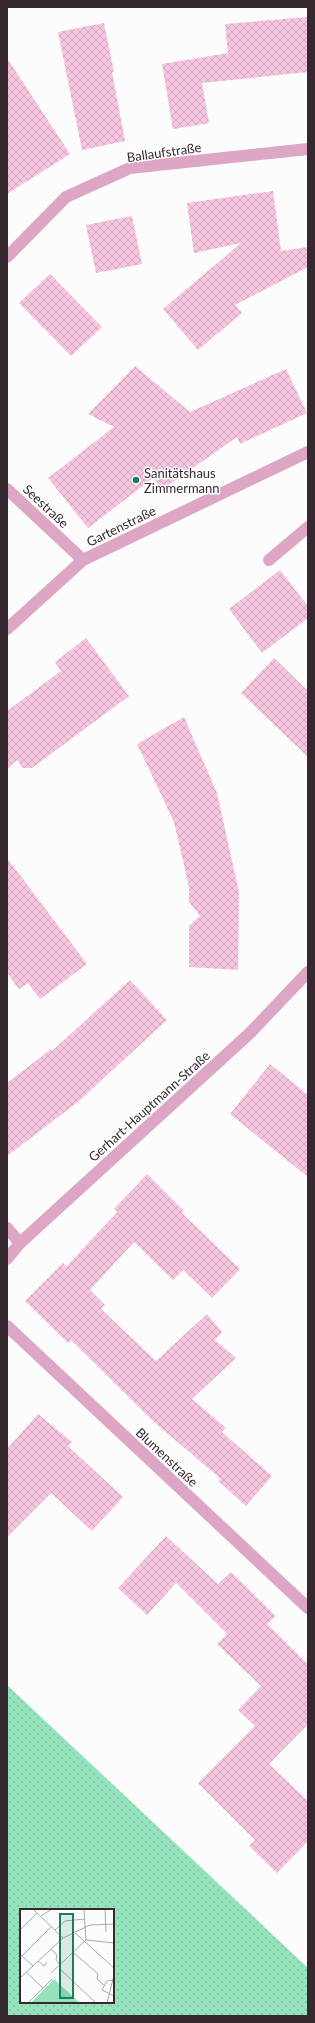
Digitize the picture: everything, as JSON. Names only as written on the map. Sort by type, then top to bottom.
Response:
[{"type":"street","name":"Ballaufstraße","points":[[7,257],[66,197],[130,168],[308,149]]},
{"type":"street","name":"Gartenstraße","points":[[7,629],[83,560],[308,452]]},
{"type":"street","name":"Seestraße","points":[[7,489],[83,560]]},
{"type":"street","points":[[269,560],[308,527]]},
{"type":"street","name":"Gerhart-Hauptmann-Straße","points":[[7,1259],[20,1243],[250,1033],[308,972]]},
{"type":"street","points":[[7,1228],[20,1243]]},
{"type":"street","name":"Blumenstraße","points":[[7,1326],[308,1608]]},
{"type":"green space","points":[[7,1685],[308,1968],[308,2016],[7,2016]]},
{"type":"building","points":[[308,17],[308,72],[202,83],[209,123],[173,129],[162,64],[228,53],[225,24]]},
{"type":"building","points":[[104,23],[114,72],[112,72],[125,141],[82,150],[58,32]]},
{"type":"building","points":[[7,58],[70,154],[7,194]]},
{"type":"building","points":[[273,191],[281,251],[308,247],[308,267],[235,305],[242,313],[198,350],[163,309],[241,243],[194,253],[187,203]]},
{"type":"building","points":[[132,216],[142,264],[96,273],[86,225]]},
{"type":"building","points":[[50,274],[102,327],[71,356],[19,303]]},
{"type":"building","points":[[135,366],[190,412],[286,369],[307,413],[240,444],[237,437],[163,489],[153,478],[88,528],[48,478],[114,427],[88,414]]},
{"type":"building","points":[[280,570],[308,606],[308,618],[262,653],[229,609]]},
{"type":"building","points":[[86,638],[129,696],[32,768],[23,768],[17,760],[7,769],[7,711],[61,671],[55,662]]},
{"type":"building","points":[[274,658],[308,691],[308,757],[241,693]]},
{"type":"building","points":[[184,717],[217,793],[239,892],[238,970],[189,967],[189,926],[200,916],[189,902],[189,887],[174,822],[137,744]]},
{"type":"building","points":[[7,858],[87,964],[40,999],[28,983],[19,989],[7,973]]},
{"type":"building","points":[[130,980],[167,1020],[79,1101],[7,1156],[7,1083],[51,1049],[52,1051]]},
{"type":"building","points":[[270,1064],[308,1095],[308,1177],[230,1114]]},
{"type":"building","points":[[147,1174],[184,1211],[182,1213],[240,1269],[212,1298],[183,1270],[173,1280],[134,1242],[90,1290],[105,1305],[101,1309],[156,1361],[207,1314],[222,1332],[215,1340],[236,1358],[192,1399],[226,1428],[222,1432],[272,1476],[246,1506],[218,1481],[221,1479],[154,1422],[71,1340],[68,1343],[25,1301],[63,1263],[66,1267],[117,1212],[114,1209]]},
{"type":"building","points":[[38,1414],[72,1442],[68,1446],[123,1497],[92,1531],[51,1493],[7,1537],[7,1449]]},
{"type":"building","points":[[166,1536],[218,1584],[231,1572],[276,1616],[267,1624],[308,1664],[308,1724],[269,1764],[308,1801],[308,1841],[277,1873],[249,1846],[255,1840],[198,1783],[255,1726],[238,1710],[261,1686],[217,1644],[227,1634],[176,1583],[147,1615],[118,1588]]},
{"type":"place","name":"Sanitätshaus Zimmermann","points":[[136,480]]}]
